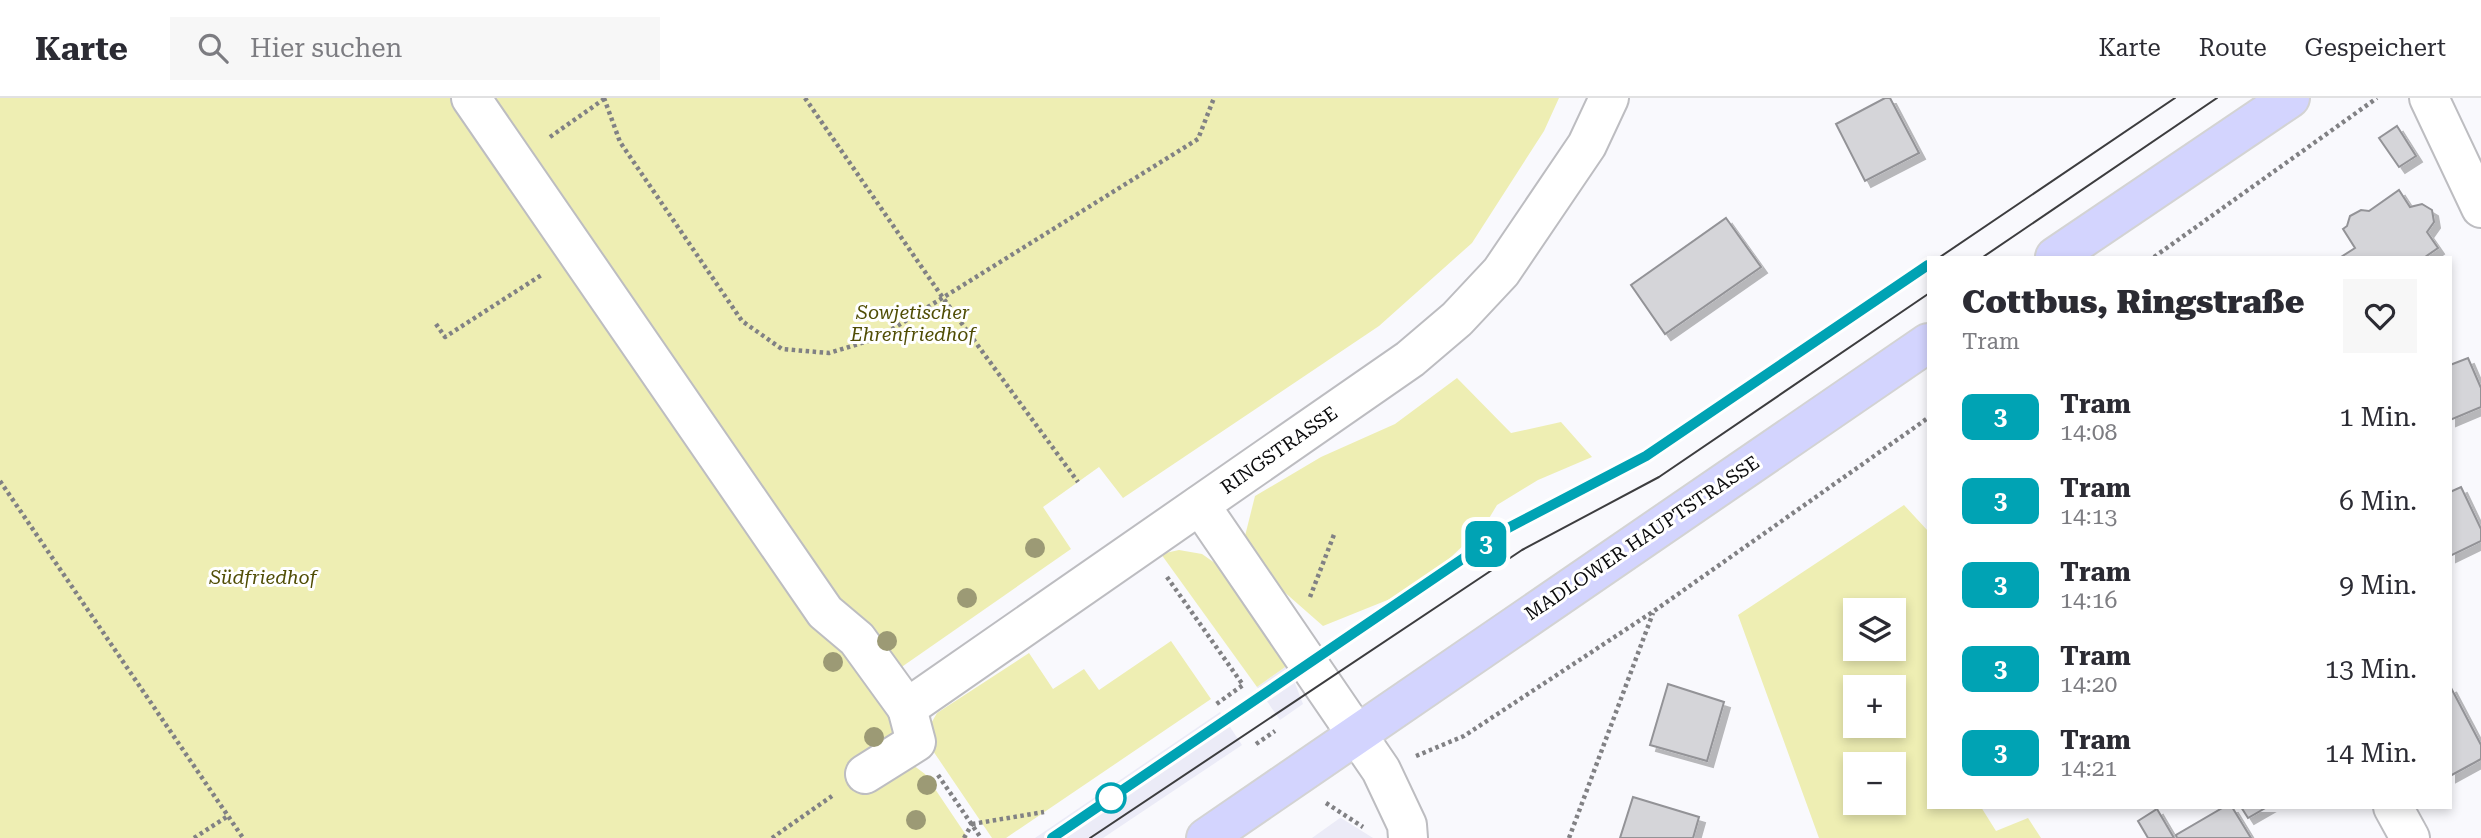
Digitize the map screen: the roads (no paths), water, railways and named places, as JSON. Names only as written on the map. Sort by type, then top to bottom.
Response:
[{"type":"main road","points":[[2056,256],[2290,98]]},
{"type":"main road","name":"MADLOWER HAUPTSTRASSE","points":[[1206,838],[1927,344]]},
{"type":"street","points":[[471,98],[825,612],[858,639],[911,725]]},
{"type":"street","name":"RINGSTRASSE","points":[[1408,838],[1408,825],[1381,770],[1200,505],[1410,359],[1457,319],[1501,272],[1587,145],[1609,98]]},
{"type":"street","points":[[2430,98],[2481,208]]},
{"type":"street","points":[[865,774],[911,725],[1131,551],[1200,505]]},
{"type":"street","points":[[2394,809],[2410,838]]},
{"type":"tram line","points":[[1941,256],[2175,98]]},
{"type":"tram line","points":[[1984,256],[2217,98]]},
{"type":"tram line","points":[[1052,838],[1508,528],[1646,456],[1927,266]]},
{"type":"tram line","name":"3","points":[[1052,838],[1508,528],[1646,456],[1927,266]]},
{"type":"tram line","points":[[1090,838],[1522,550],[1659,477],[1927,295]]},
{"type":"park label","name":"Sowjetischer Ehrenfriedhof","points":[[913,323]]},
{"type":"park label","name":"Südfriedhof","points":[[263,577]]}]
